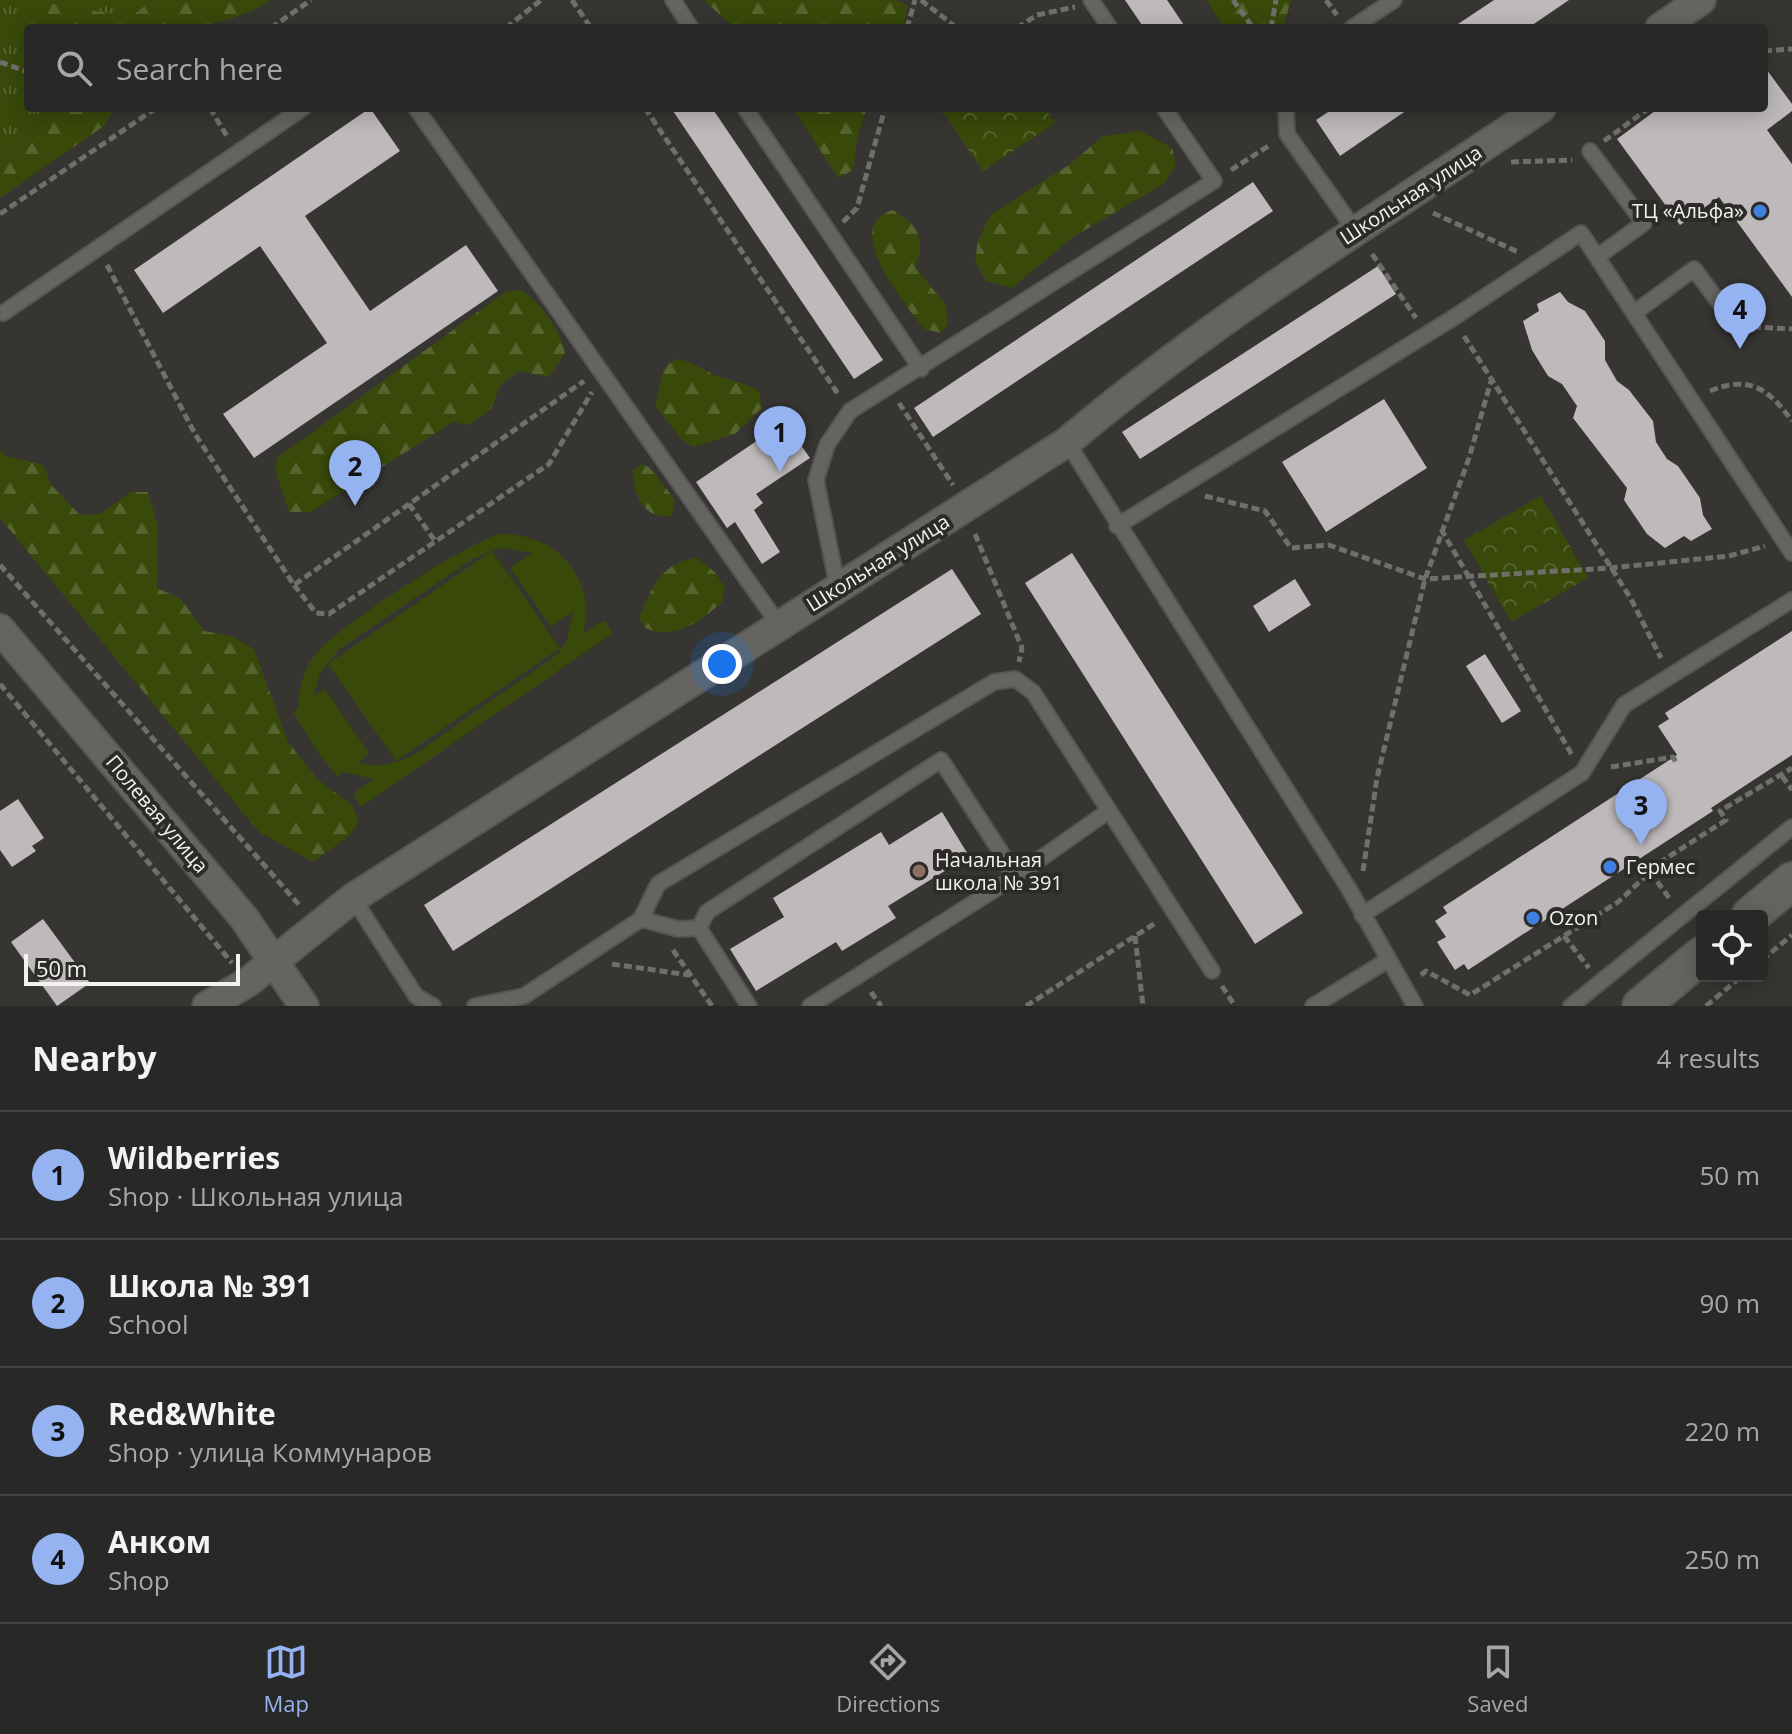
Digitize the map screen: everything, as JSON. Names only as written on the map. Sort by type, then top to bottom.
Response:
[{"type":"street","points":[[1666,24],[1701,0]]},
{"type":"street","name":"Школьная улица","points":[[207,1006],[248,982],[353,898],[1067,442],[1128,390],[1355,230],[1535,112]]},
{"type":"street","name":"Полевая улица","points":[[0,629],[244,918],[304,1006]]},
{"type":"street","points":[[1757,910],[1792,881]]},
{"type":"street","points":[[1641,1006],[1696,960]]},
{"type":"lane","points":[[673,0],[688,24]]},
{"type":"lane","points":[[1358,24],[1394,0]]},
{"type":"lane","points":[[1092,2],[1107,24]]},
{"type":"lane","points":[[3,313],[297,112]]},
{"type":"lane","points":[[419,112],[779,625]]},
{"type":"lane","points":[[748,112],[921,369]]},
{"type":"lane","points":[[838,589],[816,480],[827,445],[850,411],[921,369],[1214,181],[1167,112]]},
{"type":"lane","points":[[1286,112],[1287,134],[1355,230]]},
{"type":"lane","points":[[1590,151],[1644,223],[1597,257]]},
{"type":"lane","points":[[1117,526],[1453,318],[1581,233],[1788,547]]},
{"type":"lane","points":[[1634,313],[1694,269],[1736,325]]},
{"type":"lane","points":[[1067,442],[1117,526],[1349,889],[1415,1006]]},
{"type":"lane","points":[[1362,915],[1582,773],[1624,705],[1792,600]]},
{"type":"lane","points":[[475,1006],[527,1001],[641,919],[658,884],[994,682],[1015,679],[1033,692],[1107,812],[1212,971]]},
{"type":"lane","points":[[699,928],[707,912],[941,760],[1004,857],[1013,878]]},
{"type":"lane","points":[[810,1006],[1013,878],[1107,812]]},
{"type":"lane","points":[[1571,1006],[1792,827]]},
{"type":"lane","points":[[353,898],[416,996],[433,1006]]},
{"type":"lane","points":[[641,919],[678,929],[699,928]]},
{"type":"lane","points":[[699,928],[749,1006]]},
{"type":"lane","points":[[1313,1006],[1388,960]]},
{"type":"path","points":[[277,24],[311,0]]},
{"type":"path","points":[[511,24],[541,0]]},
{"type":"path","points":[[572,0],[588,24]]},
{"type":"path","points":[[909,24],[918,0],[951,24]]},
{"type":"path","points":[[1233,0],[1250,24]]},
{"type":"path","points":[[1272,24],[1276,0]]},
{"type":"path","points":[[1023,24],[1037,15],[1092,2]]},
{"type":"path","points":[[1768,51],[1792,49]]},
{"type":"path","points":[[0,62],[24,71]]},
{"type":"path","points":[[0,214],[150,112]]},
{"type":"path","points":[[212,112],[237,152]]},
{"type":"path","points":[[648,112],[850,411]]},
{"type":"path","points":[[830,236],[857,208],[884,112]]},
{"type":"path","points":[[1619,130],[1644,112]]},
{"type":"path","points":[[1214,181],[1287,134]]},
{"type":"path","points":[[1462,162],[1567,163],[1590,151]]},
{"type":"path","points":[[1403,199],[1538,261]]},
{"type":"path","points":[[1355,230],[1426,334]]},
{"type":"path","points":[[97,248],[195,434],[294,585],[316,613],[329,614],[549,464],[584,408],[602,369]]},
{"type":"path","points":[[1453,318],[1610,568],[1670,675]]},
{"type":"path","points":[[1736,325],[1792,329]]},
{"type":"path","points":[[294,585],[602,369]]},
{"type":"path","points":[[1349,889],[1362,879],[1377,778],[1425,579],[1469,458],[1491,381]]},
{"type":"path","points":[[1691,400],[1727,384],[1744,383],[1778,401],[1792,421]]},
{"type":"path","points":[[888,386],[967,507],[1022,648],[1015,679]]},
{"type":"path","points":[[1174,489],[1265,511],[1291,548],[1329,545],[1425,579],[1610,568],[1788,547]]},
{"type":"path","points":[[409,504],[435,541]]},
{"type":"path","points":[[1441,529],[1582,773],[1673,757],[1677,764]]},
{"type":"path","points":[[0,565],[317,926]]},
{"type":"path","points":[[0,684],[248,982]]},
{"type":"path","points":[[1720,811],[1792,768]]},
{"type":"path","points":[[1782,776],[1792,790]]},
{"type":"path","points":[[1403,986],[1426,971],[1470,995],[1618,902],[1650,872],[1726,820],[1720,811],[1710,806]]},
{"type":"path","points":[[1650,872],[1683,915]]},
{"type":"path","points":[[1026,1006],[1173,912]]},
{"type":"path","points":[[1768,955],[1792,935]]},
{"type":"path","points":[[1135,936],[1143,1006]]},
{"type":"path","points":[[671,947],[712,1006]]},
{"type":"path","points":[[634,967],[691,976]]},
{"type":"path","points":[[1706,1006],[1735,982]]},
{"type":"green space","points":[[0,0],[152,0],[131,18],[107,15],[24,24],[20,51],[24,54],[24,112],[55,112],[0,158]]},
{"type":"green space","points":[[152,0],[271,0],[245,14],[211,24],[28,24],[47,3],[131,17]]},
{"type":"green space","points":[[704,0],[895,0],[907,5],[905,24],[730,24]]},
{"type":"green space","points":[[1206,0],[1291,0],[1284,24],[1221,24]]},
{"type":"green space","points":[[55,112],[112,112],[104,126],[0,198],[0,158]]},
{"type":"green space","points":[[796,112],[866,112],[857,138],[853,170],[838,178]]},
{"type":"green space","points":[[943,112],[1048,112],[1055,123],[983,171]]},
{"type":"green space","points":[[1140,131],[1172,148],[1176,163],[1165,183],[1073,237],[1012,288],[986,281],[975,261],[978,241],[990,215],[1069,165],[1103,136]]},
{"type":"green space","points":[[893,210],[909,221],[918,234],[920,248],[915,267],[946,305],[948,324],[940,333],[924,329],[892,284],[874,248],[872,231],[878,218]]},
{"type":"green space","points":[[519,290],[542,309],[563,344],[565,353],[549,377],[519,371],[501,384],[491,409],[468,425],[453,422],[311,512],[289,512],[275,470],[277,458],[505,292]]},
{"type":"green space","points":[[675,359],[760,392],[761,409],[735,434],[693,447],[681,439],[655,405],[664,368]]},
{"type":"green space","points":[[0,450],[6,456],[43,465],[52,486],[80,515],[100,514],[131,492],[148,492],[158,527],[157,588],[181,599],[204,631],[232,636],[254,649],[288,742],[317,779],[352,805],[359,822],[349,836],[313,862],[259,832],[0,518]]},
{"type":"green space","points":[[642,464],[650,468],[675,500],[672,516],[654,514],[642,504],[635,489],[633,470]]},
{"type":"green space","points":[[1541,496],[1588,578],[1511,622],[1464,540]]},
{"type":"green space","points":[[500,534],[520,536],[539,541],[555,550],[578,577],[584,594],[586,613],[583,634],[604,620],[613,633],[361,807],[353,794],[373,779],[343,772],[337,776],[318,753],[293,712],[299,708],[299,693],[306,670],[319,650],[353,622],[406,585]],"holes":[[[504,548],[532,553],[510,568],[551,627],[573,612],[567,640],[558,654],[415,754],[387,764],[359,762],[369,753],[325,689],[314,696],[320,673],[341,648],[473,559]]]},
{"type":"green space","points":[[492,551],[560,648],[396,761],[328,664]]},
{"type":"green space","points":[[697,558],[715,572],[725,588],[722,602],[696,622],[676,631],[645,628],[639,618],[653,587],[676,564]]},
{"type":"building","points":[[1125,0],[1167,0],[1183,24],[1141,24]]},
{"type":"building","points":[[1494,0],[1569,0],[1534,24],[1458,24]]},
{"type":"building","name":"ТЦ «Альфа»","points":[[1768,71],[1792,104],[1792,111],[1767,130],[1792,164],[1792,297],[1719,197],[1680,225],[1617,139],[1654,112],[1768,112]]},
{"type":"building","points":[[364,112],[373,112],[400,151],[305,216],[370,311],[466,245],[498,291],[254,458],[223,414],[327,343],[260,246],[163,313],[134,270]]},
{"type":"building","points":[[674,112],[715,112],[883,360],[854,379]]},
{"type":"building","points":[[1328,112],[1404,112],[1340,156],[1316,120]]},
{"type":"building","points":[[1253,182],[1273,211],[933,437],[914,408]]},
{"type":"building","points":[[1378,266],[1396,294],[1140,459],[1122,432]]},
{"type":"building","points":[[1560,292],[1568,302],[1585,311],[1605,341],[1605,360],[1617,381],[1629,390],[1653,421],[1656,442],[1667,459],[1678,466],[1700,498],[1703,515],[1712,529],[1691,541],[1684,536],[1665,548],[1647,534],[1624,500],[1627,488],[1573,418],[1577,406],[1562,384],[1548,376],[1532,350],[1523,321],[1539,311],[1537,304]]},
{"type":"building","points":[[1384,399],[1427,468],[1326,532],[1282,462]]},
{"type":"building","points":[[767,434],[775,446],[793,434],[810,458],[756,494],[763,503],[754,510],[780,552],[762,564],[735,522],[727,528],[696,482]]},
{"type":"building","points":[[1072,553],[1303,913],[1255,944],[1025,583]]},
{"type":"building","points":[[952,569],[981,614],[453,951],[424,905]]},
{"type":"building","points":[[1295,579],[1311,605],[1269,632],[1253,606]]},
{"type":"building","points":[[1792,631],[1792,755],[1711,808],[1713,811],[1468,970],[1464,964],[1455,970],[1437,942],[1446,937],[1435,921],[1447,913],[1443,907],[1677,755],[1658,726],[1669,719],[1665,713]]},
{"type":"building","points":[[1485,654],[1521,711],[1502,723],[1466,666]]},
{"type":"building","points":[[18,799],[44,838],[32,846],[36,851],[12,867],[0,850],[0,811]]},
{"type":"building","points":[[942,812],[969,856],[888,906],[896,918],[842,951],[836,942],[756,991],[730,949],[784,917],[773,898],[881,832],[889,845]]},
{"type":"building","points":[[43,919],[90,983],[57,1006],[11,942]]},
{"type":"place","name":"ТЦ «Альфа»","points":[[1760,211]]},
{"type":"place","name":"Анком","points":[[1740,349]]},
{"type":"place","name":"Wildberries","points":[[780,472]]},
{"type":"place","name":"Школа № 391","points":[[355,506]]},
{"type":"place","name":"Red&White","points":[[1641,845]]},
{"type":"place","name":"Гермес","points":[[1610,867]]},
{"type":"place","name":"Начальная школа № 391","points":[[919,871]]},
{"type":"place","name":"Ozon","points":[[1533,918]]}]
